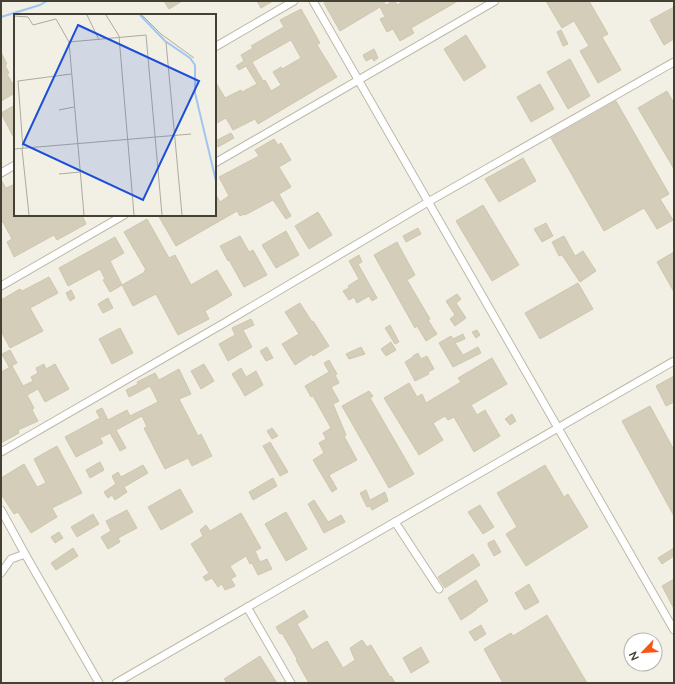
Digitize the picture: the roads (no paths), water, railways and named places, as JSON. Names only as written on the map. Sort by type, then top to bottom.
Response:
[{"type":"street","points":[[216,46],[294,1]]},
{"type":"street","points":[[313,1],[674,630]]},
{"type":"street","points":[[216,162],[495,1]]},
{"type":"street","points":[[1,452],[233,318],[428,202],[674,62]]},
{"type":"street","points":[[1,173],[14,166]]},
{"type":"street","points":[[1,286],[122,216]]},
{"type":"street","points":[[116,683],[674,361]]},
{"type":"street","points":[[1,510],[99,683]]},
{"type":"street","points":[[394,522],[439,589]]},
{"type":"street","points":[[1,573],[11,559],[25,554]]},
{"type":"street","points":[[247,608],[291,683]]},
{"type":"waterway","points":[[1,17],[40,5],[47,1]]}]
